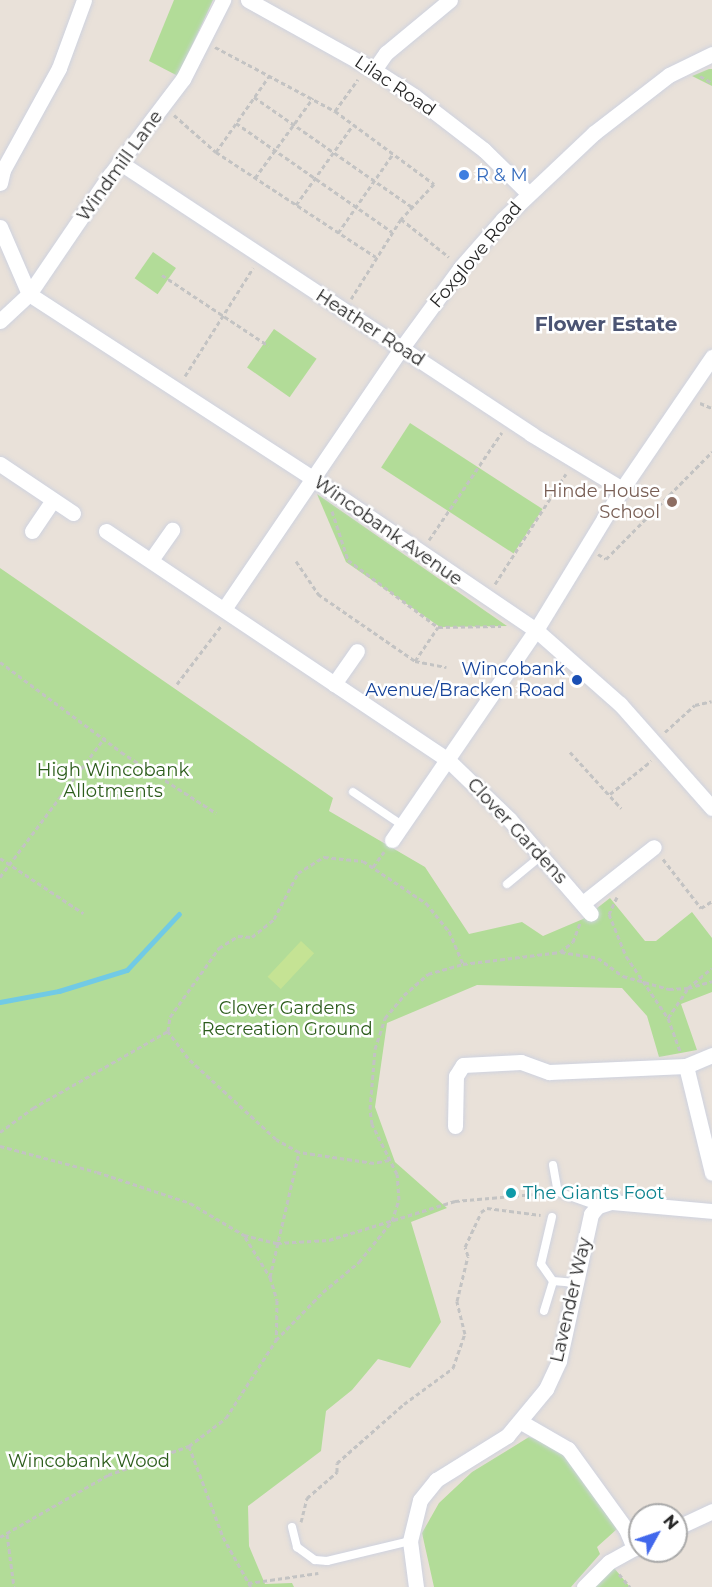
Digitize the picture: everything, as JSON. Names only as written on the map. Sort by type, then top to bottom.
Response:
[{"type":"street","points":[[0,183],[3,170],[59,68],[84,0]]},
{"type":"street","name":"Windmill Lane","points":[[0,321],[29,294],[119,162],[183,79],[223,0]]},
{"type":"street","name":"Lilac Road","points":[[248,0],[371,68],[484,150],[528,193]]},
{"type":"street","points":[[371,68],[450,0]]},
{"type":"street","name":"Foxglove Road","points":[[318,482],[401,349],[461,267],[528,193],[594,133],[669,75],[712,54]]},
{"type":"street","name":"Heather Road","points":[[119,162],[510,420],[622,489]]},
{"type":"street","points":[[0,227],[29,294]]},
{"type":"street","name":"Wincobank Avenue","points":[[29,294],[318,482],[420,554],[532,628],[569,656],[659,746],[712,808]]},
{"type":"street","points":[[392,840],[404,826],[448,760],[622,489],[712,357]]},
{"type":"street","points":[[0,464],[73,513]]},
{"type":"street","points":[[227,611],[318,482]]},
{"type":"street","points":[[32,531],[53,500]]},
{"type":"street","points":[[151,560],[172,530]]},
{"type":"street","name":"Clover Gardens","points":[[106,531],[448,760],[541,856],[587,908]]},
{"type":"street","points":[[334,684],[357,651]]},
{"type":"street","points":[[587,908],[609,883],[654,847]]},
{"type":"street","points":[[455,1126],[456,1076],[464,1065],[521,1062],[549,1072],[686,1066],[712,1055]]},
{"type":"street","points":[[686,1066],[712,1173]]},
{"type":"street","points":[[598,1206],[632,1203],[712,1211]]},
{"type":"street","name":"Lavender Way","points":[[416,1587],[410,1541],[420,1500],[436,1480],[507,1436],[521,1422],[546,1389],[559,1361],[591,1214],[598,1206]]},
{"type":"street","points":[[521,1422],[568,1449],[628,1532]]},
{"type":"street","points":[[688,1522],[712,1511]]},
{"type":"street","points":[[584,1587],[609,1562],[628,1552]]},
{"type":"lane","points":[[353,792],[404,826]]},
{"type":"lane","points":[[507,884],[541,856]]},
{"type":"lane","points":[[553,1165],[558,1192],[598,1206]]},
{"type":"lane","points":[[552,1217],[541,1264],[553,1281],[576,1283]]},
{"type":"lane","points":[[544,1311],[553,1281]]},
{"type":"lane","points":[[291,1527],[297,1547],[315,1560],[327,1561],[410,1541]]},
{"type":"path","points":[[203,41],[270,74],[335,111],[434,184],[401,219],[344,311]]},
{"type":"path","points":[[335,111],[371,68]]},
{"type":"path","points":[[216,152],[270,74]]},
{"type":"path","points":[[254,97],[412,207]]},
{"type":"path","points":[[255,178],[313,98]]},
{"type":"path","points":[[164,106],[216,152],[376,257]]},
{"type":"path","points":[[236,123],[316,176],[392,232]]},
{"type":"path","points":[[296,205],[353,125]]},
{"type":"path","points":[[338,233],[393,154]]},
{"type":"path","points":[[401,219],[461,267]]},
{"type":"path","points":[[176,391],[261,256]]},
{"type":"path","points":[[162,274],[269,346]]},
{"type":"path","points":[[420,554],[460,490],[510,420]]},
{"type":"path","points":[[586,547],[606,559],[712,452]]},
{"type":"path","points":[[485,598],[574,461]]},
{"type":"path","points":[[318,482],[348,560],[438,627],[532,628]]},
{"type":"path","points":[[296,561],[318,594],[416,661],[446,667]]},
{"type":"path","points":[[177,684],[227,611]]},
{"type":"path","points":[[416,661],[438,627]]},
{"type":"path","points":[[0,662],[105,737],[121,752],[216,813]]},
{"type":"path","points":[[610,794],[659,746],[695,705],[712,701]]},
{"type":"path","points":[[0,877],[105,737]]},
{"type":"path","points":[[570,752],[621,808]]},
{"type":"path","points":[[654,847],[701,908],[712,901]]},
{"type":"path","points":[[389,1160],[374,1163],[299,1152],[276,1139],[188,1058],[168,1031],[170,1017],[219,948],[238,936],[252,937],[274,919],[298,873],[324,857],[363,861],[426,903],[449,932],[463,964]]},
{"type":"path","points":[[0,858],[83,914]]},
{"type":"path","points":[[609,883],[617,896],[609,914],[626,956],[668,1018],[686,1066]]},
{"type":"path","points":[[560,952],[573,942],[587,908]]},
{"type":"path","points":[[0,1537],[108,1475],[189,1446],[226,1418],[276,1340],[323,1292],[359,1262],[392,1221],[399,1200],[397,1174],[372,1124],[370,1109],[375,1049],[385,1018],[404,995],[428,974],[463,964],[560,952],[598,958],[645,984],[688,988],[712,981]]},
{"type":"path","points":[[668,1018],[688,988],[712,968]]},
{"type":"path","points":[[0,1132],[33,1108],[168,1031]]},
{"type":"path","points":[[0,1146],[97,1172],[190,1203],[244,1235],[277,1243],[329,1240],[455,1201],[558,1192]]},
{"type":"path","points":[[270,1277],[299,1152]]},
{"type":"path","points":[[291,1527],[304,1520],[303,1507],[308,1498],[337,1472],[337,1463],[404,1404],[453,1368],[465,1334],[457,1301],[468,1256],[465,1247],[481,1212],[487,1208],[552,1217]]},
{"type":"path","points":[[244,1235],[270,1277],[277,1300],[276,1340]]},
{"type":"path","points":[[189,1446],[223,1537],[251,1587]]},
{"type":"path","points":[[7,1534],[14,1587]]},
{"type":"green space","points":[[174,0],[213,0],[178,76],[149,61]]},
{"type":"green space","points":[[709,69],[712,69],[712,86],[692,76]]},
{"type":"green space","points":[[153,252],[176,268],[158,294],[135,278]]},
{"type":"green space","points":[[274,329],[317,359],[290,397],[247,368]]},
{"type":"green space","points":[[410,423],[543,509],[514,554],[381,467]]},
{"type":"green space","points":[[317,494],[507,626],[440,627],[346,562]]},
{"type":"green space","points":[[0,568],[333,798],[329,811],[425,867],[469,934],[522,922],[543,936],[583,919],[610,898],[645,941],[656,941],[692,912],[712,938],[712,992],[681,1004],[697,1050],[659,1057],[647,1016],[622,988],[477,985],[387,1023],[375,1107],[395,1162],[447,1208],[411,1222],[441,1322],[410,1368],[378,1359],[352,1390],[326,1411],[321,1451],[248,1506],[249,1546],[265,1584],[292,1583],[294,1587],[0,1587]]},
{"type":"green space","points":[[301,941],[314,953],[281,989],[268,977]]},
{"type":"green space","points":[[529,1437],[548,1443],[571,1460],[617,1529],[597,1547],[600,1554],[571,1587],[434,1587],[422,1533],[439,1503],[472,1472]]},
{"type":"green space","points":[[609,1562],[630,1587],[584,1587]]},
{"type":"waterway","points":[[0,1002],[59,991],[127,970],[179,914]]},
{"type":"place","name":"R & M","points":[[464,175]]},
{"type":"place","name":"Hinde House School","points":[[672,502]]},
{"type":"place","name":"Wincobank Avenue/Bracken Road","points":[[577,680]]},
{"type":"place","name":"The Giants Foot","points":[[511,1193]]},
{"type":"district","name":"Flower Estate","points":[[606,324]]},
{"type":"park label","name":"High Wincobank Allotments","points":[[113,781]]},
{"type":"park label","name":"Clover Gardens Recreation Ground","points":[[287,1019]]},
{"type":"park label","name":"Wincobank Wood","points":[[89,1461]]}]
